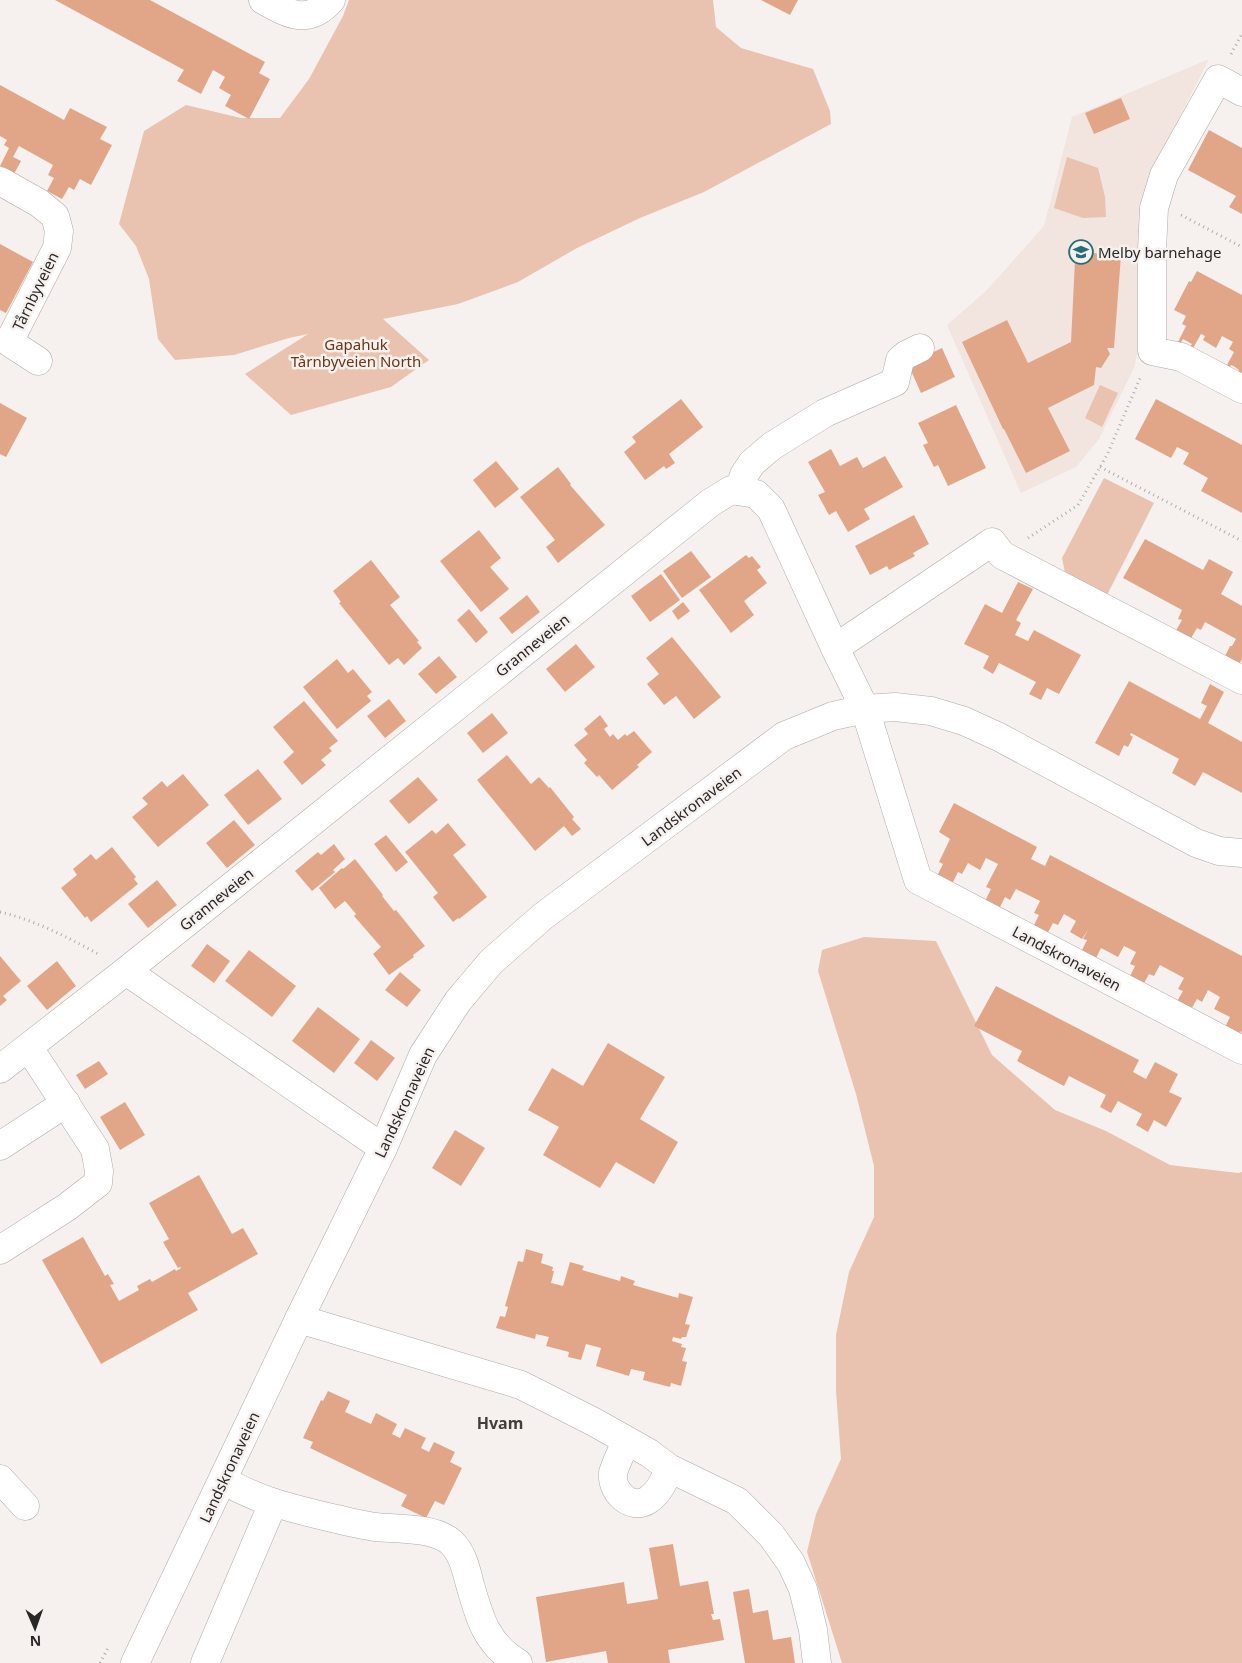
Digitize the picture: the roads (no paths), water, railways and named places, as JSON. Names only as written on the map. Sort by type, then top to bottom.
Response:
[{"type":"street","points":[[264,0],[289,14],[302,16],[316,12],[325,7],[331,0]]},
{"type":"street","points":[[1242,92],[1218,79],[1164,175],[1154,208],[1152,250],[1152,351],[1181,357],[1242,389]]},
{"type":"street","name":"Tårnbyveien","points":[[0,182],[39,203],[56,216],[59,231],[57,248],[5,340],[38,361]]},
{"type":"street","points":[[865,709],[771,509],[756,494],[739,491],[744,475],[752,463],[772,446],[824,413],[895,382],[900,360],[920,348]]},
{"type":"street","name":"Granneveien","points":[[0,1069],[126,971],[710,503],[731,490],[739,491]]},
{"type":"street","points":[[835,648],[992,542],[1002,555],[1242,680]]},
{"type":"street","name":"Landskronaveien","points":[[135,1663],[383,1148],[422,1055],[458,1001],[491,962],[542,916],[784,736],[833,716],[865,709],[895,707],[930,711],[964,721],[999,737],[1196,843],[1219,851],[1242,853]]},
{"type":"street","name":"Landskronaveien","points":[[865,709],[918,880],[1242,1050]]},
{"type":"street","points":[[126,971],[383,1148]]},
{"type":"street","points":[[0,1250],[67,1207],[98,1183],[95,1149],[29,1048]]},
{"type":"street","points":[[0,1146],[66,1103]]},
{"type":"street","points":[[300,1319],[521,1385],[594,1422],[648,1453],[669,1468],[737,1501],[771,1535],[791,1563],[803,1589],[813,1630],[818,1663]]},
{"type":"street","points":[[626,1441],[614,1473],[616,1490],[628,1501],[636,1504],[650,1499],[662,1486],[669,1468]]},
{"type":"street","points":[[0,1479],[24,1506]]},
{"type":"street","points":[[222,1481],[274,1503],[343,1521],[427,1532],[447,1540],[461,1556],[479,1618],[490,1638],[503,1652],[518,1663]]},
{"type":"street","points":[[205,1663],[274,1503]]},
{"type":"place","name":"Melby barnehage","points":[[1081,252]]},
{"type":"district","name":"Hvam","points":[[500,1423]]},
{"type":"park label","name":"Gapahuk Tårnbyveien North","points":[[356,352]]}]
